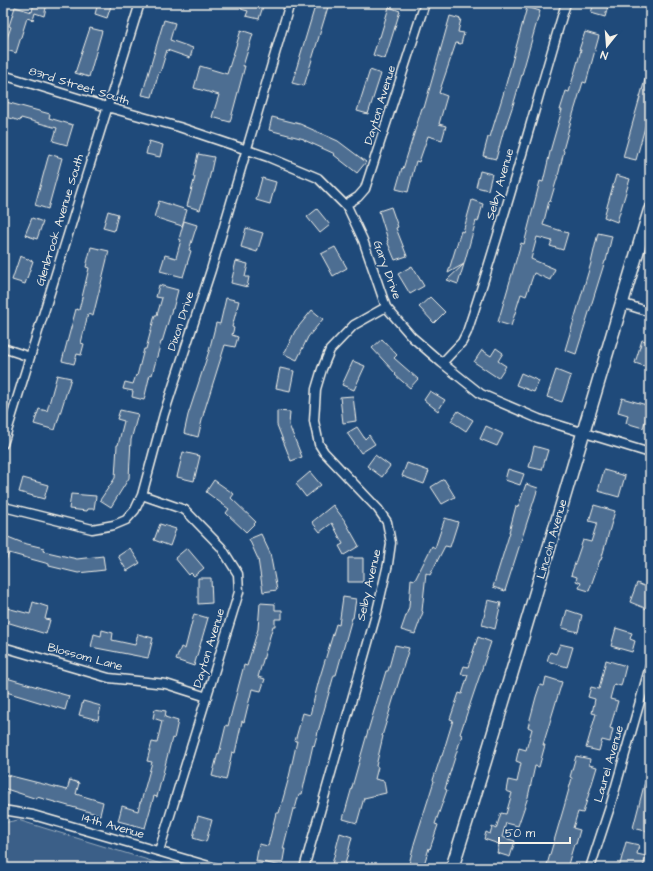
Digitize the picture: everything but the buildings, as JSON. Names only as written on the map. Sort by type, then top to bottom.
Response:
[{"type":"street","name":"Glenbrook Avenue South","points":[[3,444],[140,3]]},
{"type":"street","name":"Dixon Drive","points":[[3,504],[8,508],[92,528],[114,525],[126,520],[135,510],[142,495],[164,414],[211,270],[290,3]]},
{"type":"street","name":"Dayton Avenue","points":[[345,205],[358,197],[365,189],[424,3]]},
{"type":"street","name":"Selby Avenue","points":[[442,363],[462,342],[467,332],[491,260],[566,3]]},
{"type":"street","name":"83rd Street South","points":[[3,75],[148,118]]},
{"type":"street","name":"Gary Drive","points":[[148,118],[268,157],[318,178],[348,208],[363,240],[386,307],[412,337],[481,394],[539,419],[650,453]]},
{"type":"street","name":"Lincoln Avenue","points":[[452,868],[492,742],[584,434],[621,303],[650,210]]},
{"type":"street","points":[[621,303],[650,312]]},
{"type":"street","name":"Selby Avenue","points":[[304,868],[377,611],[388,564],[391,543],[387,522],[378,509],[324,452],[319,444],[314,421],[316,389],[330,350],[354,325],[386,307]]},
{"type":"street","points":[[3,348],[30,357]]},
{"type":"street","name":"Dayton Avenue","points":[[142,495],[185,510],[221,547],[238,574],[239,592],[159,851]]},
{"type":"street","name":"Blossom Lane","points":[[3,647],[109,678],[166,684],[207,697]]},
{"type":"street","name":"Laurel Avenue","points":[[590,868],[610,807],[650,666]]},
{"type":"street","name":"14th Avenue","points":[[3,810],[34,815],[216,868]]},
{"type":"shaded area","points":[[18,820],[174,868],[3,868],[3,823]]}]
